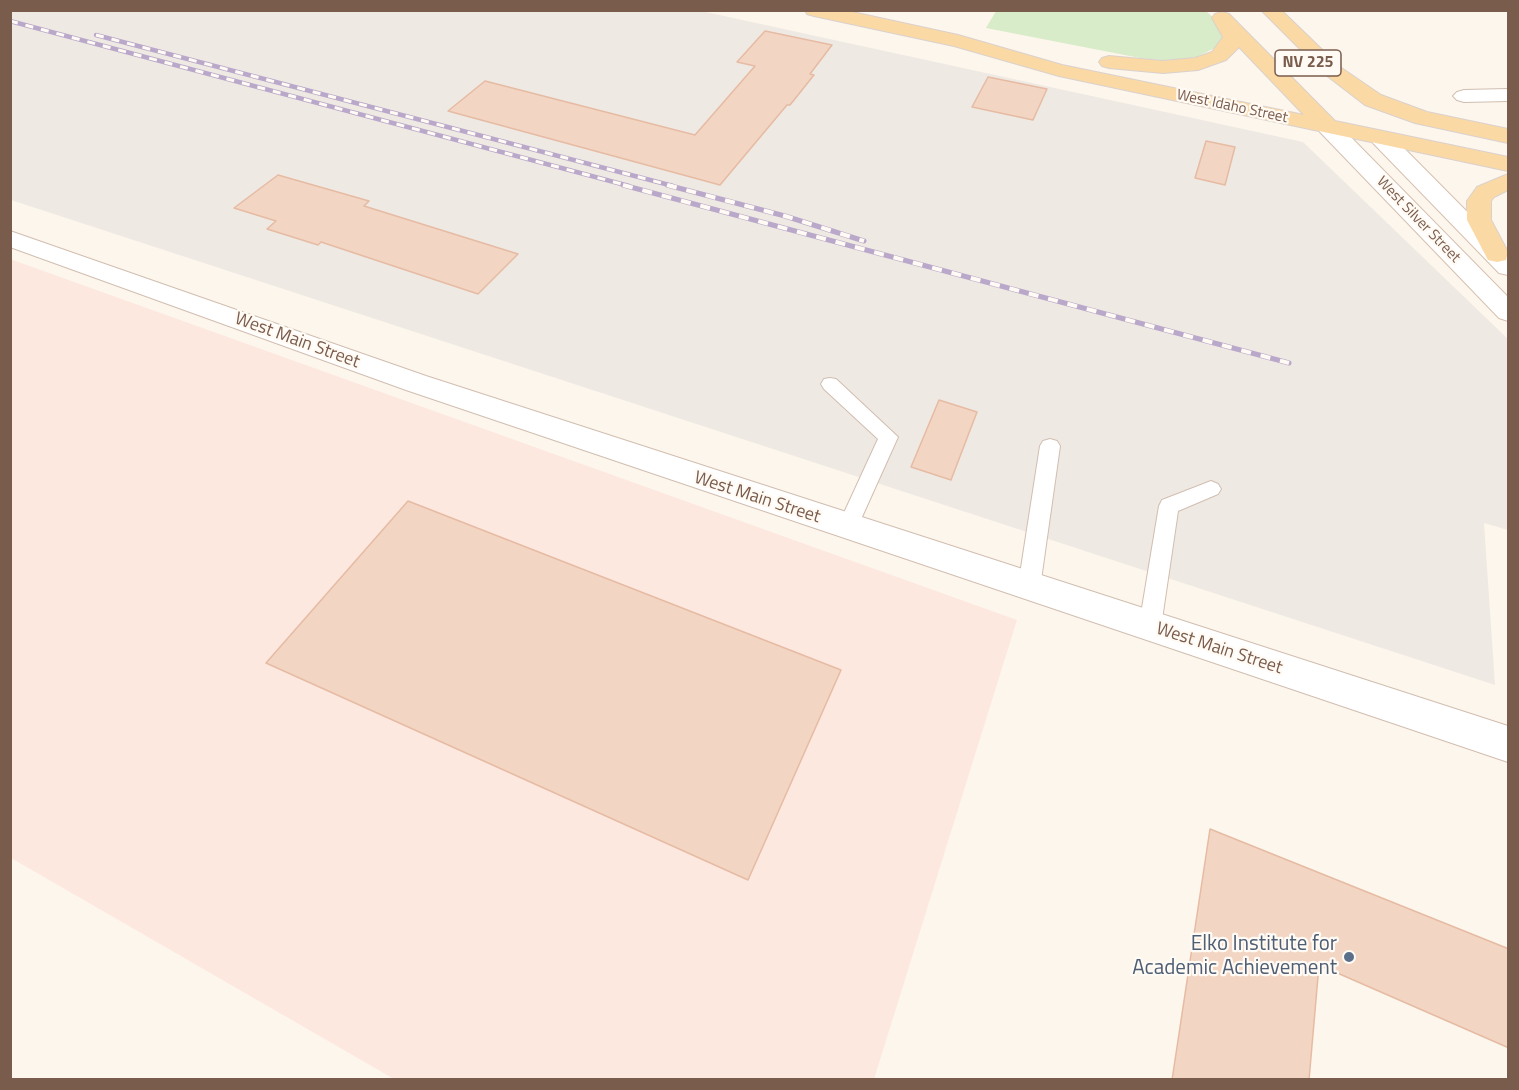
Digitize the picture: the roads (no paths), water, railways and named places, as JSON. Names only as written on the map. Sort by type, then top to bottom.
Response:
[{"type":"main road","name":"West Idaho Street","points":[[814,10],[958,41],[1059,70],[1509,164]]},
{"type":"main road","name":"NV 225","points":[[1258,10],[1381,138]]},
{"type":"main road","points":[[1270,10],[1333,71],[1373,100],[1396,111],[1509,136]]},
{"type":"main road","name":"NV 225","points":[[1221,18],[1328,127]]},
{"type":"main road","points":[[1094,60],[1163,67],[1198,64],[1219,56],[1230,45],[1233,37],[1221,18]]},
{"type":"main road","name":"West Idaho Street","points":[[958,41],[1094,60],[1509,149]]},
{"type":"main road","points":[[1503,260],[1479,220],[1479,201],[1485,192],[1495,185],[1509,181]]},
{"type":"street","points":[[1464,96],[1509,95]]},
{"type":"street","name":"West Silver Street","points":[[1328,127],[1509,312]]},
{"type":"street","name":"West Silver Street","points":[[1381,138],[1503,260]]},
{"type":"street","name":"West Main Street","points":[[10,238],[416,383],[847,528],[1509,744]]},
{"type":"lane","points":[[830,384],[888,437],[847,528]]},
{"type":"lane","points":[[1029,587],[1050,446]]},
{"type":"lane","points":[[1150,626],[1169,506],[1211,489]]},
{"type":"railway","points":[[10,21],[629,186]]},
{"type":"railway","points":[[96,35],[673,186]]},
{"type":"railway","points":[[623,185],[1289,363]]},
{"type":"railway","points":[[667,185],[785,216],[864,241]]},
{"type":"place","name":"Elko Institute for Academic Achievement","points":[[1349,957]]}]
